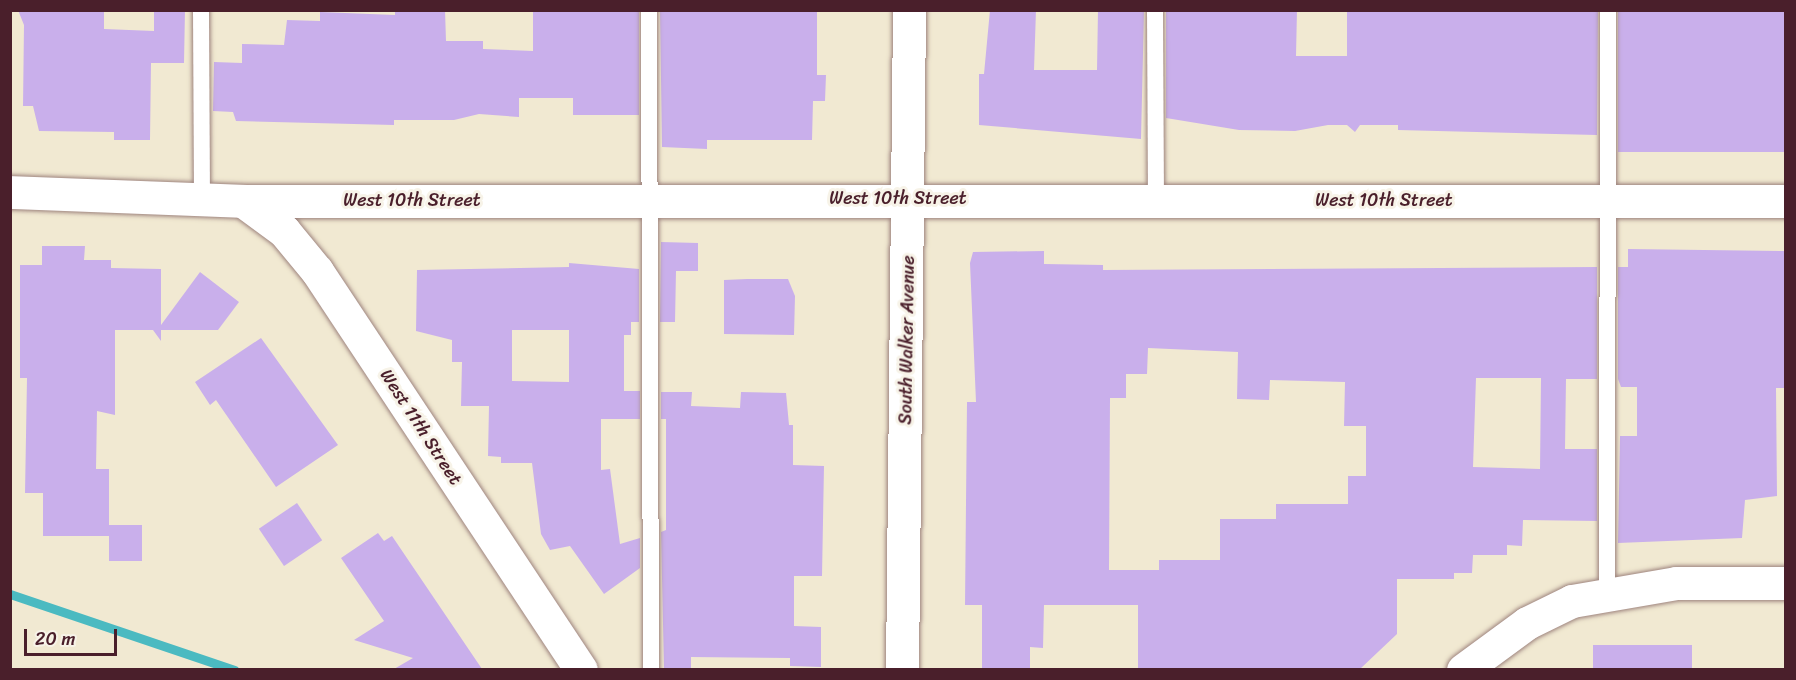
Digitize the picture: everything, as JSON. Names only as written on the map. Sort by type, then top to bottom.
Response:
[{"type":"street","name":"South Walker Avenue","points":[[902,669],[909,198],[909,10]]},
{"type":"street","name":"West 10th Street","points":[[10,192],[243,201],[909,198],[1785,201]]},
{"type":"street","name":"West 11th Street","points":[[243,201],[284,231],[317,272],[580,669]]},
{"type":"street","points":[[1463,669],[1527,623],[1572,602],[1607,593],[1676,583],[1785,583]]},
{"type":"lane","points":[[201,10],[202,200]]},
{"type":"lane","points":[[649,10],[651,669]]},
{"type":"lane","points":[[1155,10],[1156,199]]},
{"type":"lane","points":[[1607,593],[1608,10]]},
{"type":"building","points":[[18,10],[104,10],[104,29],[154,31],[154,10],[185,10],[184,63],[151,63],[150,140],[114,140],[114,132],[39,131],[33,106],[23,106],[24,25]]},
{"type":"building","points":[[395,10],[445,10],[446,41],[483,41],[483,49],[533,51],[533,10],[639,10],[639,115],[573,115],[573,98],[519,98],[519,117],[479,114],[454,120],[394,120],[394,125],[236,121],[233,112],[213,111],[214,62],[242,63],[242,44],[284,45],[287,20],[320,21],[320,12],[395,15]]},
{"type":"building","points":[[660,10],[817,10],[817,75],[826,75],[825,101],[813,101],[812,140],[707,140],[707,149],[662,147]]},
{"type":"building","points":[[990,10],[1036,10],[1034,70],[1097,70],[1098,10],[1144,10],[1141,139],[979,125],[979,74],[984,74]]},
{"type":"building","points":[[1166,10],[1297,10],[1296,56],[1347,56],[1347,10],[1598,10],[1597,135],[1398,130],[1398,125],[1360,125],[1355,132],[1347,125],[1328,125],[1295,131],[1239,130],[1166,118]]},
{"type":"building","points":[[1618,10],[1785,10],[1785,152],[1618,152]]},
{"type":"building","points":[[661,242],[698,243],[698,271],[676,271],[675,322],[660,322]]},
{"type":"building","points":[[42,246],[85,246],[84,260],[111,260],[111,268],[161,269],[161,325],[200,272],[239,302],[218,330],[161,330],[161,341],[153,330],[115,330],[115,415],[97,411],[96,469],[109,469],[109,525],[142,525],[142,561],[109,561],[109,536],[43,536],[43,493],[25,493],[27,378],[20,378],[20,265],[42,265]]},
{"type":"building","points":[[1628,249],[1784,251],[1785,388],[1776,388],[1777,496],[1745,500],[1742,538],[1618,543],[1620,436],[1637,436],[1637,387],[1621,387],[1618,379],[1618,267],[1628,267]]},
{"type":"building","points":[[1044,251],[1044,264],[1103,265],[1103,270],[1597,267],[1597,379],[1566,379],[1565,449],[1597,449],[1597,521],[1523,520],[1522,546],[1507,545],[1507,555],[1473,555],[1472,573],[1454,573],[1454,579],[1397,579],[1397,634],[1360,669],[1138,669],[1138,605],[1044,605],[1043,648],[1030,647],[1030,669],[982,669],[982,605],[965,605],[967,402],[976,402],[970,263],[973,252]],"holes":[[[1148,348],[1238,352],[1237,399],[1269,400],[1270,380],[1345,382],[1344,426],[1366,426],[1366,476],[1348,476],[1348,504],[1276,504],[1276,519],[1220,519],[1220,560],[1159,560],[1159,570],[1109,570],[1110,398],[1126,398],[1126,374],[1147,374]],[[1476,378],[1541,378],[1540,469],[1473,467]]]},
{"type":"building","points":[[569,263],[639,269],[639,322],[631,322],[631,335],[624,335],[624,391],[640,391],[640,419],[601,419],[601,470],[610,469],[620,544],[640,538],[640,568],[604,594],[570,546],[550,550],[541,534],[532,463],[501,463],[501,457],[488,456],[489,406],[461,406],[462,362],[452,362],[452,340],[416,331],[417,270],[569,267]],"holes":[[[512,330],[569,330],[569,382],[512,381]]]},
{"type":"building","points":[[788,279],[795,296],[794,335],[724,334],[724,280]]},
{"type":"building","points":[[261,338],[338,445],[276,487],[216,400],[210,405],[195,382]]},
{"type":"building","points":[[661,392],[692,392],[691,406],[740,408],[741,392],[786,393],[789,425],[793,425],[793,465],[824,466],[822,576],[794,576],[794,626],[821,627],[821,667],[790,666],[790,658],[691,657],[691,669],[664,669],[661,532],[666,530],[666,419],[661,419]]},
{"type":"building","points":[[297,503],[322,540],[284,566],[259,529]]},
{"type":"building","points":[[378,533],[384,541],[392,536],[482,669],[394,669],[413,658],[354,640],[384,621],[341,558]]},
{"type":"building","points":[[1593,645],[1692,645],[1692,669],[1593,669]]},
{"type":"waterway","points":[[10,594],[235,670]]}]
